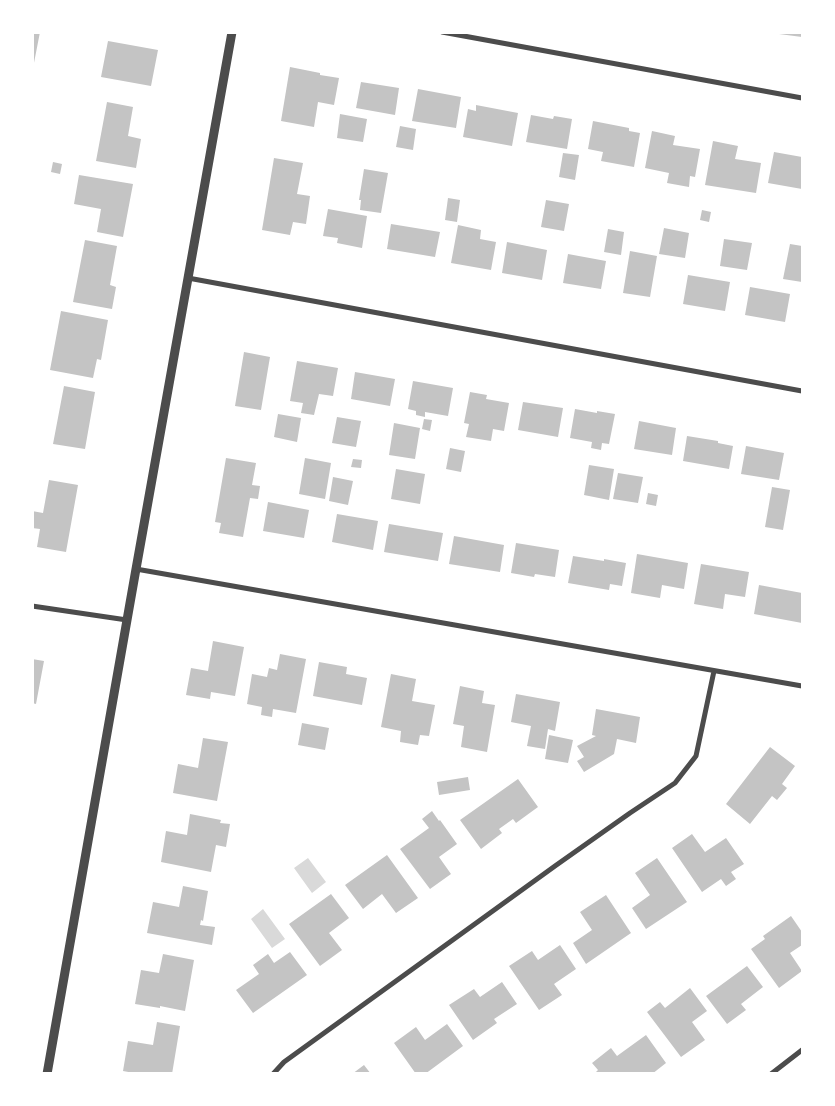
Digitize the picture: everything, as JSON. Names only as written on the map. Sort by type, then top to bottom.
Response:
[{"type":"street","points":[[47,1074],[126,620],[232,32]]},
{"type":"street","points":[[442,32],[802,98]]},
{"type":"street","points":[[188,278],[802,391]]},
{"type":"street","points":[[136,569],[802,686]]},
{"type":"street","points":[[32,606],[126,620]]},
{"type":"street","points":[[274,1074],[284,1062],[555,866],[675,783],[696,756],[714,671]]},
{"type":"street","points":[[771,1074],[802,1050]]},
{"type":"shaded area","points":[[308,858],[326,882],[312,893],[294,868]]},
{"type":"shaded area","points":[[263,909],[285,939],[272,948],[251,919]]},
{"type":"building","points":[[32,32],[40,32],[33,68],[32,68]]},
{"type":"building","points":[[779,32],[802,32],[802,37],[779,34]]},
{"type":"building","points":[[108,41],[158,50],[151,86],[101,77]]},
{"type":"building","points":[[290,67],[339,78],[334,105],[318,102],[314,127],[281,121]]},
{"type":"building","points":[[361,82],[399,88],[395,115],[356,108]]},
{"type":"building","points":[[418,89],[461,97],[456,128],[412,121]]},
{"type":"building","points":[[107,102],[133,107],[128,136],[141,139],[136,168],[96,161]]},
{"type":"building","points":[[476,105],[518,113],[512,146],[463,137],[468,109],[476,111]]},
{"type":"building","points":[[340,114],[367,119],[363,142],[337,138]]},
{"type":"building","points":[[531,115],[553,119],[554,116],[572,119],[567,149],[526,142]]},
{"type":"building","points":[[593,121],[629,128],[629,131],[640,133],[634,167],[601,161],[603,152],[588,149]]},
{"type":"building","points":[[400,126],[416,129],[413,150],[396,147]]},
{"type":"building","points":[[652,131],[675,136],[673,145],[700,149],[695,177],[690,176],[689,187],[667,183],[669,173],[645,168]]},
{"type":"building","points":[[713,141],[738,146],[735,159],[761,163],[756,193],[705,185]]},
{"type":"building","points":[[774,152],[802,157],[802,189],[768,183]]},
{"type":"building","points":[[563,153],[579,155],[575,180],[559,177]]},
{"type":"building","points":[[274,158],[303,163],[297,194],[310,196],[306,224],[293,222],[290,235],[262,230]]},
{"type":"building","points":[[53,162],[62,164],[60,174],[51,172]]},
{"type":"building","points":[[364,169],[388,173],[381,213],[360,210],[361,200],[359,200]]},
{"type":"building","points":[[79,175],[133,184],[123,237],[97,232],[101,209],[74,204]]},
{"type":"building","points":[[448,198],[460,200],[457,222],[445,220]]},
{"type":"building","points":[[546,200],[569,204],[564,231],[541,227]]},
{"type":"building","points":[[328,209],[367,216],[362,248],[337,243],[338,238],[323,236]]},
{"type":"building","points":[[702,210],[711,212],[709,222],[700,220]]},
{"type":"building","points":[[391,224],[440,232],[435,257],[387,249]]},
{"type":"building","points":[[458,225],[481,230],[480,239],[496,242],[491,270],[451,263]]},
{"type":"building","points":[[664,228],[689,233],[685,258],[659,254]]},
{"type":"building","points":[[608,229],[624,232],[621,255],[604,252]]},
{"type":"building","points":[[724,239],[752,243],[747,270],[720,266]]},
{"type":"building","points":[[85,240],[117,246],[110,285],[116,287],[112,309],[73,302]]},
{"type":"building","points":[[507,242],[547,250],[542,280],[502,273]]},
{"type":"building","points":[[790,244],[802,246],[802,282],[783,279]]},
{"type":"building","points":[[630,251],[657,256],[650,297],[623,293]]},
{"type":"building","points":[[568,254],[606,261],[601,289],[563,283]]},
{"type":"building","points":[[688,275],[730,282],[725,311],[683,304]]},
{"type":"building","points":[[750,287],[790,294],[785,322],[745,315]]},
{"type":"building","points":[[61,311],[108,320],[101,360],[97,359],[93,378],[50,370]]},
{"type":"building","points":[[244,352],[270,357],[261,410],[235,406]]},
{"type":"building","points":[[297,361],[338,368],[333,396],[319,394],[314,415],[301,413],[303,403],[290,401]]},
{"type":"building","points":[[355,372],[395,379],[390,406],[351,399]]},
{"type":"building","points":[[413,381],[453,388],[448,416],[425,412],[425,417],[416,415],[416,411],[408,409]]},
{"type":"building","points":[[64,386],[95,392],[85,449],[53,444]]},
{"type":"building","points":[[470,392],[487,395],[486,399],[509,403],[504,431],[493,429],[491,441],[466,437],[469,424],[464,423]]},
{"type":"building","points":[[523,402],[563,408],[558,437],[518,430]]},
{"type":"building","points":[[575,409],[615,414],[609,444],[602,443],[601,450],[591,448],[592,442],[570,438]]},
{"type":"building","points":[[278,414],[301,418],[297,442],[274,437]]},
{"type":"building","points":[[337,417],[361,421],[356,447],[332,443]]},
{"type":"building","points":[[424,419],[432,420],[430,431],[422,429]]},
{"type":"building","points":[[639,421],[676,428],[672,455],[634,449]]},
{"type":"building","points":[[394,423],[420,428],[415,459],[389,455]]},
{"type":"building","points":[[687,436],[718,441],[718,443],[733,446],[729,469],[683,461]]},
{"type":"building","points":[[746,446],[784,453],[779,480],[741,474]]},
{"type":"building","points":[[450,448],[465,451],[461,472],[446,469]]},
{"type":"building","points":[[226,458],[256,463],[252,485],[260,486],[258,499],[250,498],[243,537],[219,533],[221,523],[215,522]]},
{"type":"building","points":[[305,458],[331,463],[325,499],[299,494]]},
{"type":"building","points":[[353,459],[362,460],[361,468],[351,467]]},
{"type":"building","points":[[589,465],[614,469],[609,500],[584,495]]},
{"type":"building","points":[[396,469],[425,474],[420,504],[391,499]]},
{"type":"building","points":[[618,473],[643,477],[638,503],[613,499]]},
{"type":"building","points":[[333,477],[353,481],[348,505],[329,501]]},
{"type":"building","points":[[49,480],[78,485],[66,552],[37,547],[40,529],[32,528],[32,511],[43,513]]},
{"type":"building","points":[[772,487],[790,490],[783,530],[765,527]]},
{"type":"building","points":[[648,493],[658,495],[656,506],[646,504]]},
{"type":"building","points":[[268,502],[309,510],[304,538],[263,531]]},
{"type":"building","points":[[337,514],[378,521],[373,550],[332,542]]},
{"type":"building","points":[[389,524],[443,533],[438,561],[384,552]]},
{"type":"building","points":[[454,536],[504,545],[500,572],[449,564]]},
{"type":"building","points":[[516,543],[559,550],[555,577],[535,574],[534,577],[511,573]]},
{"type":"building","points":[[637,554],[688,563],[684,589],[662,585],[660,598],[631,593]]},
{"type":"building","points":[[573,556],[626,563],[622,586],[610,584],[609,590],[568,583]]},
{"type":"building","points":[[701,564],[749,572],[745,597],[725,594],[723,609],[694,604]]},
{"type":"building","points":[[759,585],[802,593],[802,623],[754,614]]},
{"type":"building","points":[[213,641],[244,647],[235,696],[211,692],[210,699],[186,695],[191,668],[208,671]]},
{"type":"building","points":[[280,654],[306,659],[296,713],[273,709],[272,717],[261,715],[262,707],[247,704],[252,674],[267,677],[269,668],[277,670]]},
{"type":"building","points":[[32,659],[44,661],[36,704],[32,703]]},
{"type":"building","points":[[319,662],[347,667],[346,674],[367,678],[362,705],[313,696]]},
{"type":"building","points":[[391,674],[416,679],[412,701],[435,705],[429,736],[420,735],[418,745],[400,742],[401,731],[381,727]]},
{"type":"building","points":[[460,686],[484,691],[482,703],[495,705],[487,752],[461,747],[464,726],[453,724]]},
{"type":"building","points":[[516,694],[560,702],[555,731],[548,729],[545,749],[527,746],[531,726],[511,722]]},
{"type":"building","points":[[596,709],[640,717],[636,743],[617,739],[614,754],[584,772],[577,761],[584,757],[577,746],[596,736],[592,735]]},
{"type":"building","points":[[302,723],[329,728],[325,750],[298,745]]},
{"type":"building","points":[[549,735],[573,740],[568,763],[545,759]]},
{"type":"building","points":[[203,738],[228,742],[217,801],[173,793],[178,764],[198,768]]},
{"type":"building","points":[[770,747],[795,766],[782,784],[787,788],[777,800],[772,796],[750,824],[726,804]]},
{"type":"building","points":[[468,777],[470,790],[439,795],[437,782]]},
{"type":"building","points":[[518,779],[538,807],[516,823],[513,819],[499,829],[502,833],[481,849],[460,820]]},
{"type":"building","points":[[432,811],[457,844],[439,857],[451,874],[430,889],[400,849],[429,828],[422,819]]},
{"type":"building","points":[[190,814],[221,820],[220,823],[230,824],[226,847],[216,845],[211,872],[161,862],[166,831],[187,835]]},
{"type":"building","points":[[692,834],[705,852],[726,838],[744,864],[731,872],[736,879],[726,886],[721,879],[702,892],[672,848]]},
{"type":"building","points":[[387,855],[418,898],[396,913],[382,894],[363,909],[345,885]]},
{"type":"building","points":[[657,858],[687,902],[646,929],[632,908],[650,895],[635,873]]},
{"type":"building","points":[[183,886],[208,891],[203,921],[201,920],[200,925],[215,927],[212,945],[147,933],[153,902],[179,907]]},
{"type":"building","points":[[331,894],[349,918],[329,933],[342,950],[320,966],[289,924]]},
{"type":"building","points":[[606,895],[631,933],[586,964],[573,943],[592,930],[580,912]]},
{"type":"building","points":[[791,916],[802,932],[802,945],[790,953],[802,971],[779,988],[751,949],[765,939],[763,936]]},
{"type":"building","points":[[560,945],[576,969],[554,984],[562,995],[539,1010],[509,966],[532,951],[538,960]]},
{"type":"building","points":[[290,952],[307,975],[253,1013],[236,990],[259,974],[253,965],[268,954],[274,963]]},
{"type":"building","points":[[163,954],[194,960],[185,1011],[135,1004],[141,970],[159,973]]},
{"type":"building","points":[[747,966],[763,987],[741,1004],[746,1010],[727,1024],[706,996]]},
{"type":"building","points":[[502,982],[517,1004],[494,1019],[497,1023],[473,1040],[449,1005],[474,989],[480,997]]},
{"type":"building","points":[[690,988],[707,1011],[692,1022],[705,1040],[681,1057],[647,1012],[660,1002],[665,1008]]},
{"type":"building","points":[[157,1022],[180,1026],[172,1074],[139,1074],[123,1071],[128,1041],[153,1045]]},
{"type":"building","points":[[447,1024],[463,1046],[425,1074],[416,1074],[394,1043],[416,1027],[425,1040]]},
{"type":"building","points":[[646,1035],[666,1063],[652,1074],[594,1074],[598,1070],[592,1063],[611,1048],[617,1056]]},
{"type":"building","points":[[364,1065],[371,1074],[352,1074]]}]
